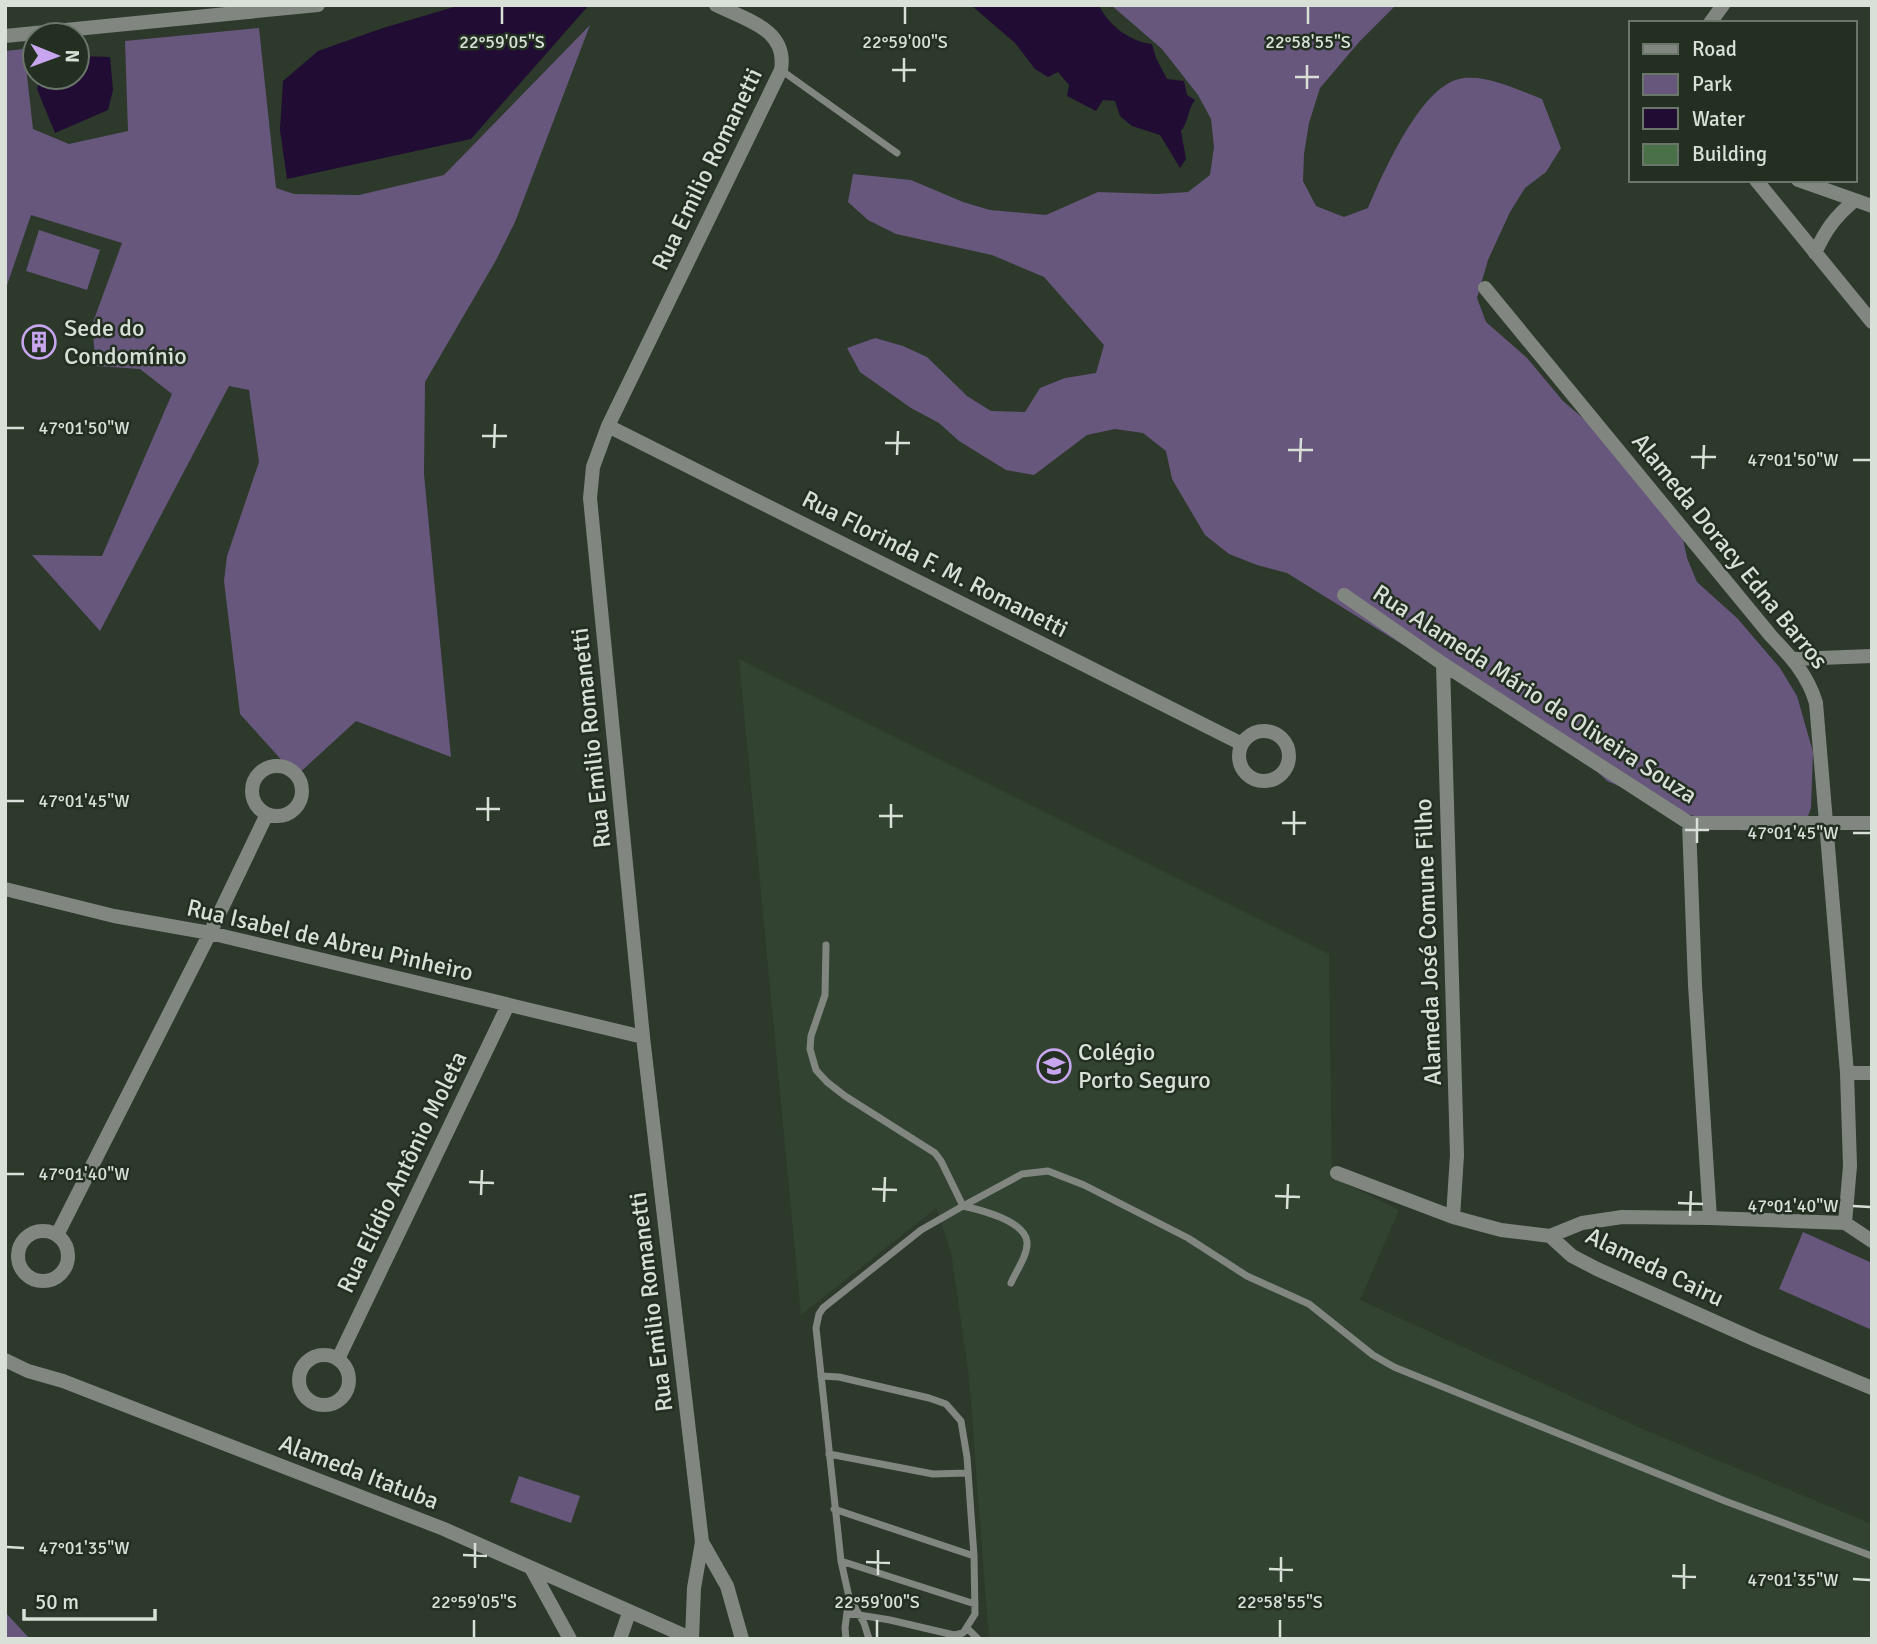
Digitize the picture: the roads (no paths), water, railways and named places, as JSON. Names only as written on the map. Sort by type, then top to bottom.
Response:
[{"type":"street","points":[[5,36],[318,5]]},
{"type":"street","name":"Rua Emilio Romanetti","points":[[692,1639],[694,1588],[702,1542],[643,1037],[590,498],[593,467],[608,426],[781,70],[783,59],[775,38],[767,30],[716,5]]},
{"type":"street","points":[[1711,21],[1723,5]]},
{"type":"street","points":[[1758,182],[1872,322]]},
{"type":"street","points":[[1804,182],[1872,206]]},
{"type":"street","points":[[1815,253],[1836,215],[1855,200]]},
{"type":"street","name":"Alameda Doracy Edna Barros","points":[[1485,288],[1793,659],[1811,685],[1816,703],[1847,1073],[1850,1166],[1845,1223]]},
{"type":"street","name":"Rua Florinda F. M. Romanetti","points":[[608,426],[1242,744]]},
{"type":"street","name":"Rua Alameda Mário de Oliveira Souza","points":[[1344,595],[1443,664],[1689,823],[1872,823]]},
{"type":"street","points":[[1793,659],[1872,656]]},
{"type":"street","name":"Alameda José Comune Filho","points":[[1443,664],[1457,1156],[1453,1217]]},
{"type":"street","points":[[57,1235],[210,933],[267,814]]},
{"type":"street","points":[[1689,823],[1695,985],[1710,1218]]},
{"type":"street","name":"Rua Isabel de Abreu Pinheiro","points":[[5,889],[114,916],[210,933],[643,1037]]},
{"type":"street","name":"Rua Elídio Antônio Moleta","points":[[338,1359],[508,1005]]},
{"type":"street","points":[[1847,1073],[1872,1073]]},
{"type":"street","name":"Alameda Cairu","points":[[1337,1173],[1453,1217],[1501,1230],[1550,1236],[1572,1256],[1597,1269],[1872,1388]]},
{"type":"street","points":[[1550,1236],[1582,1223],[1622,1217],[1710,1218],[1845,1223],[1872,1241]]},
{"type":"street","name":"Alameda Itatuba","points":[[5,1360],[444,1529],[692,1639]]},
{"type":"street","name":"Rua Emilio Romanetti","points":[[702,1542],[727,1586],[742,1639]]},
{"type":"street","points":[[531,1568],[570,1639]]},
{"type":"street","points":[[620,1639],[629,1613]]},
{"type":"lane","points":[[781,70],[897,153]]},
{"type":"lane","points":[[825,944],[825,995],[811,1036],[810,1049],[816,1070],[845,1096],[934,1153],[941,1161],[963,1206]]},
{"type":"lane","points":[[869,1639],[849,1597],[841,1561],[816,1328],[818,1314],[921,1230],[1022,1174],[1048,1171],[1084,1185],[1176,1232],[1247,1276],[1310,1304],[1373,1355],[1394,1367],[1725,1502],[1872,1556]]},
{"type":"lane","points":[[963,1206],[986,1211],[1020,1228],[1024,1233],[1027,1245],[1011,1283]]},
{"type":"lane","points":[[821,1376],[839,1377],[899,1390],[946,1404],[961,1421],[967,1474],[974,1556],[975,1614],[963,1633],[959,1636],[847,1613]]},
{"type":"lane","points":[[829,1454],[933,1474],[967,1474]]},
{"type":"lane","points":[[834,1509],[974,1556]]},
{"type":"lane","points":[[841,1561],[975,1604]]},
{"type":"lane","points":[[846,1639],[849,1597]]},
{"type":"lane","points":[[967,1628],[978,1639]]},
{"type":"water","points":[[468,5],[589,5],[471,139],[287,179],[280,130],[283,81],[318,51],[383,28]]},
{"type":"water","points":[[971,5],[1099,5],[1120,31],[1136,40],[1152,44],[1167,79],[1184,81],[1187,95],[1195,100],[1181,131],[1186,159],[1180,168],[1160,135],[1132,126],[1120,116],[1115,101],[1103,100],[1096,111],[1067,96],[1069,85],[1058,72],[1048,77],[1035,69],[1015,43]]},
{"type":"water","points":[[91,56],[110,57],[113,90],[108,110],[55,133],[38,91],[91,91]]},
{"type":"place","name":"Sede do Condomínio","points":[[39,342]]},
{"type":"place","name":"Colégio Porto Seguro","points":[[1054,1066]]}]
